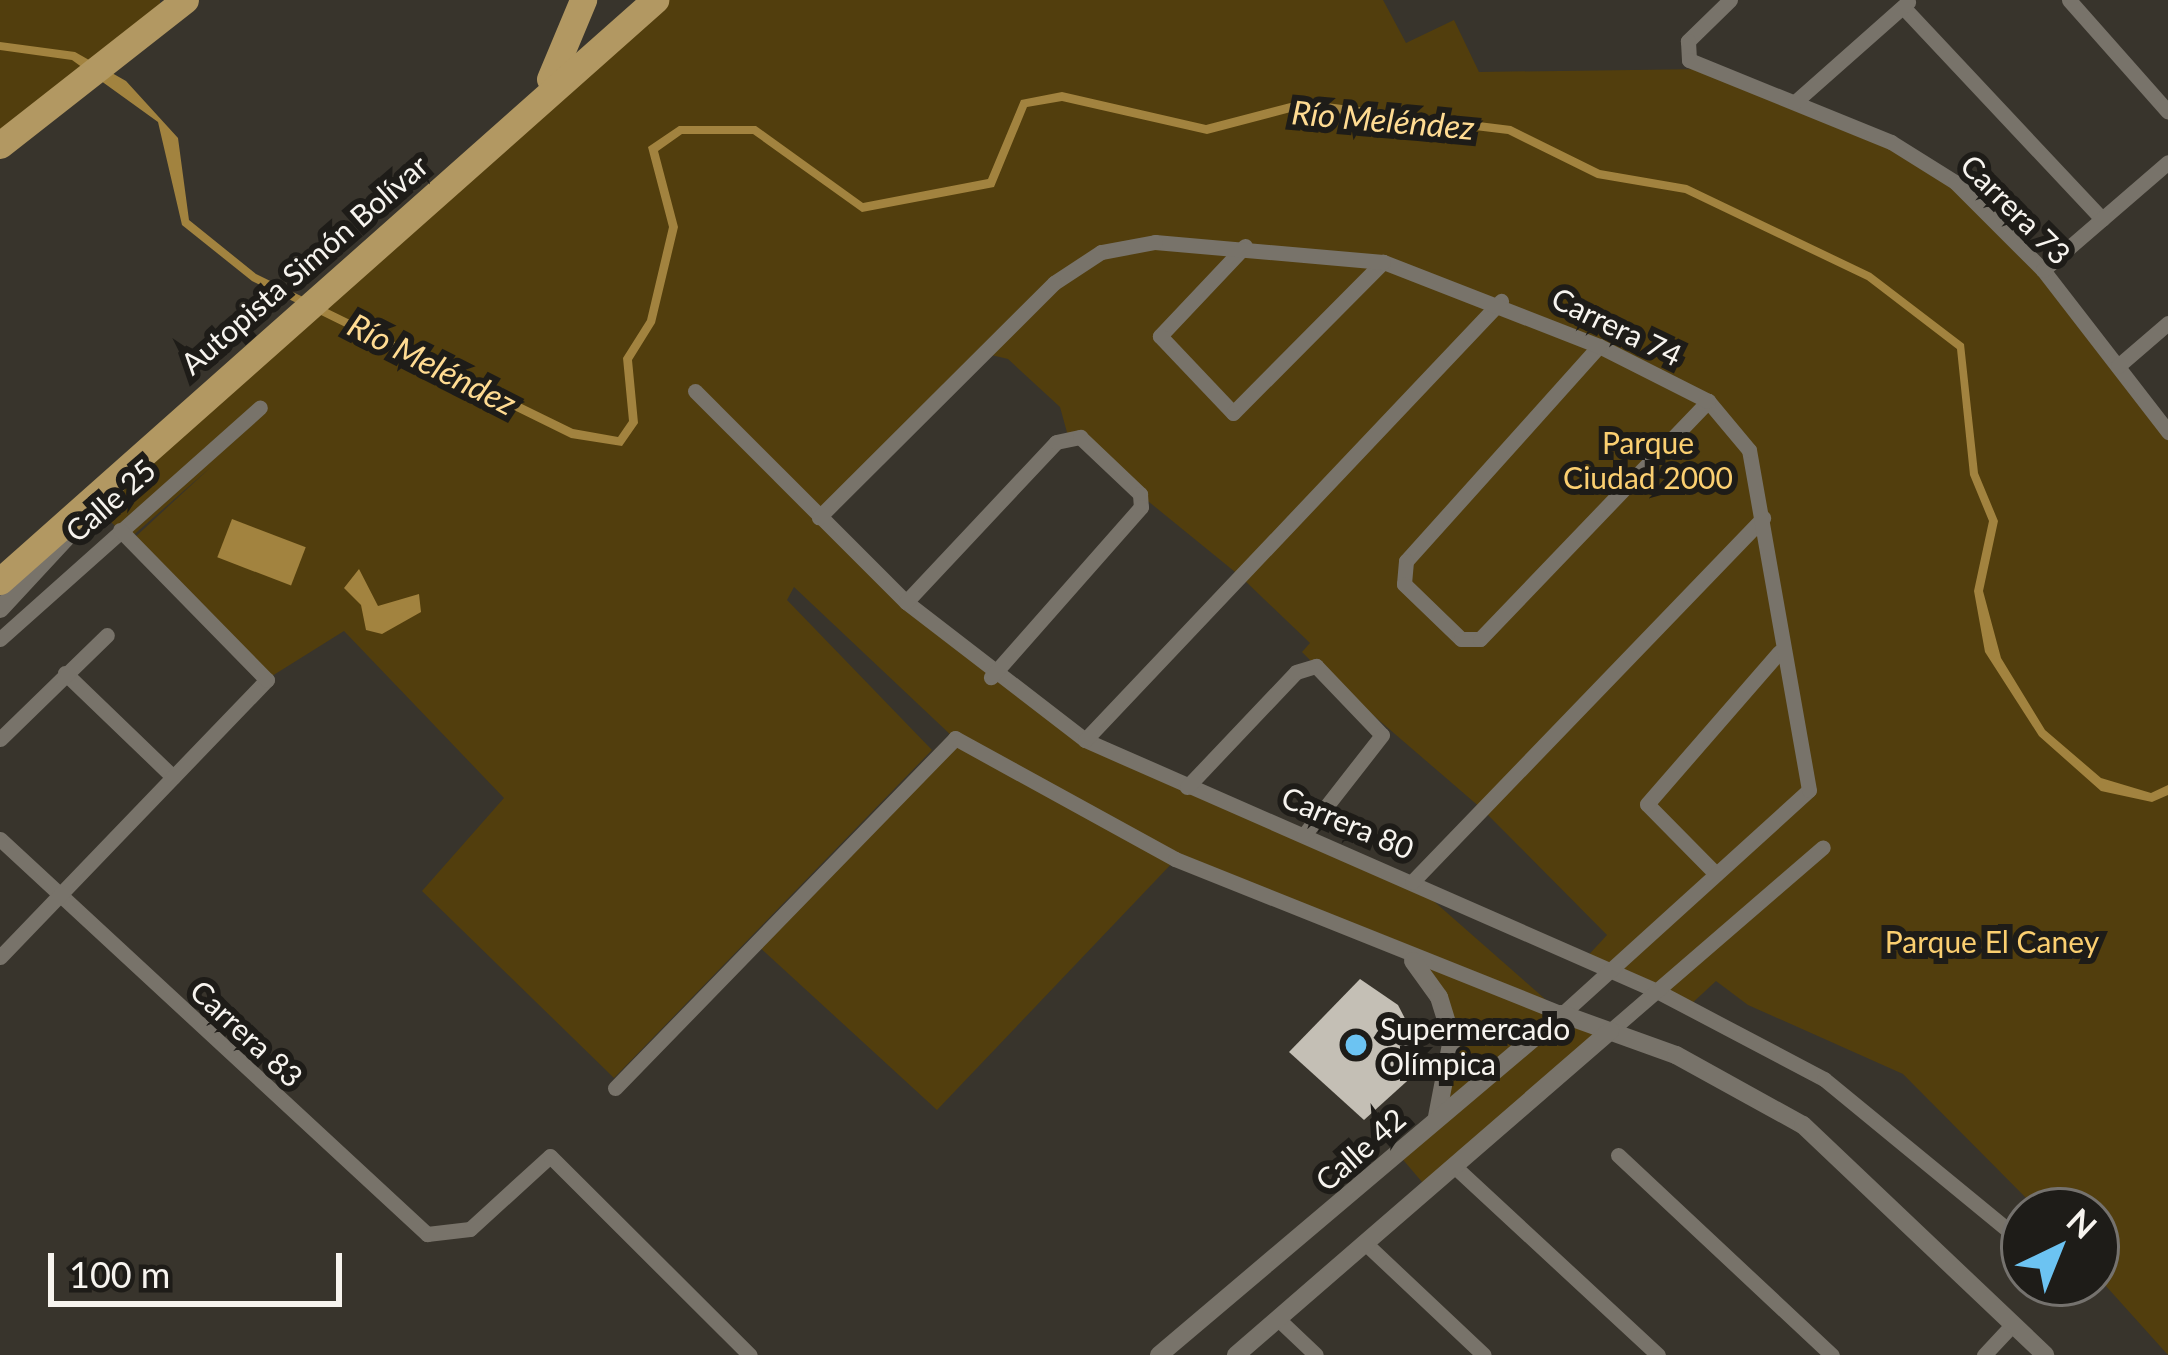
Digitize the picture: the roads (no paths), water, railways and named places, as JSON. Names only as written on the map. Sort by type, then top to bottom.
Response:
[{"type":"highway","points":[[0,145],[184,0]]},
{"type":"highway","points":[[536,104],[583,0]]},
{"type":"highway","name":"Autopista Simón Bolívar","points":[[0,581],[282,326],[655,0]]},
{"type":"street","name":"Carrera 73","points":[[1730,0],[1696,32],[1685,50],[1704,69],[1796,101],[1935,167],[2043,270],[2168,432]]},
{"type":"street","points":[[2068,0],[2168,112]]},
{"type":"street","points":[[1796,101],[1907,3],[2102,219]]},
{"type":"street","points":[[2043,270],[2168,162]]},
{"type":"street","name":"Carrera 74","points":[[819,517],[1054,283],[1102,252],[1155,242],[1245,246],[1383,262],[1501,301],[1708,401],[1749,450],[1779,652],[1809,790]]},
{"type":"street","points":[[1245,246],[1160,337],[1233,413],[1383,262]]},
{"type":"street","points":[[1084,740],[1501,301]]},
{"type":"street","points":[[2118,366],[2168,322]]},
{"type":"street","points":[[1599,346],[1402,571],[1404,584],[1472,641],[1708,401]]},
{"type":"street","name":"Carrera 80","points":[[695,392],[906,602],[991,676],[1084,740],[1657,991],[1824,1079],[2000,1223]]},
{"type":"street","points":[[2149,406],[2168,416]]},
{"type":"street","name":"Calle 25","points":[[0,639],[260,407]]},
{"type":"street","name":"Calle 25","points":[[0,609],[172,424]]},
{"type":"street","points":[[906,602],[1068,436],[1140,494],[1141,507],[991,676]]},
{"type":"street","points":[[1412,882],[1762,518]]},
{"type":"street","points":[[0,957],[267,680],[120,530]]},
{"type":"street","points":[[0,739],[107,635]]},
{"type":"street","points":[[1717,874],[1647,803],[1779,652]]},
{"type":"street","points":[[1187,788],[1305,666],[1316,666],[1382,736],[1304,835]]},
{"type":"street","points":[[65,673],[173,777]]},
{"type":"street","points":[[615,1088],[955,738],[1175,859],[1413,961],[1610,1031],[1742,1086],[1804,1125],[2044,1355]]},
{"type":"street","name":"Calle 42","points":[[1159,1355],[1562,1014],[1809,790]]},
{"type":"street","name":"Carrera 83","points":[[0,838],[427,1234],[470,1229],[550,1156],[750,1355]]},
{"type":"street","points":[[1236,1355],[1823,847]]},
{"type":"street","points":[[1413,961],[1452,1039],[1450,1084],[1433,1124]]},
{"type":"street","points":[[1618,1155],[1832,1355]]},
{"type":"street","points":[[1454,1166],[1658,1355]]},
{"type":"street","points":[[1365,1244],[1484,1355]]},
{"type":"street","points":[[1278,1319],[1316,1355]]},
{"type":"street","points":[[1984,1355],[2013,1324]]},
{"type":"water","name":"Río Meléndez","points":[[0,42],[75,52],[126,81],[178,138],[189,220],[256,274],[573,429],[618,437],[629,421],[623,358],[647,320],[669,227],[648,147],[679,126],[756,126],[863,203],[988,179],[1021,100],[1062,92],[1206,125],[1302,100],[1511,126],[1600,170],[1687,185],[1871,273],[1964,344],[1978,473],[1998,521],[1983,591],[2001,658],[2045,730],[2101,778],[2151,793],[2168,785],[2168,795],[2152,802],[2101,791],[2039,736],[1985,652],[1974,591],[1989,521],[1970,475],[1957,349],[1867,280],[1685,193],[1597,178],[1508,134],[1302,109],[1207,134],[1062,101],[1027,107],[994,187],[862,212],[753,134],[682,134],[658,151],[678,227],[655,323],[632,360],[638,423],[622,446],[571,438],[252,281],[182,225],[158,122],[72,60],[0,50]]},
{"type":"water","points":[[232,519],[306,547],[291,586],[217,557]]},
{"type":"water","points":[[359,569],[378,606],[419,594],[421,612],[382,634],[366,630],[361,605],[344,588]]},
{"type":"place","name":"Supermercado Olímpica","points":[[1356,1045]]},
{"type":"park label","name":"Parque Ciudad 2000","points":[[1648,459]]},
{"type":"park label","name":"Parque El Caney","points":[[1992,941]]}]
